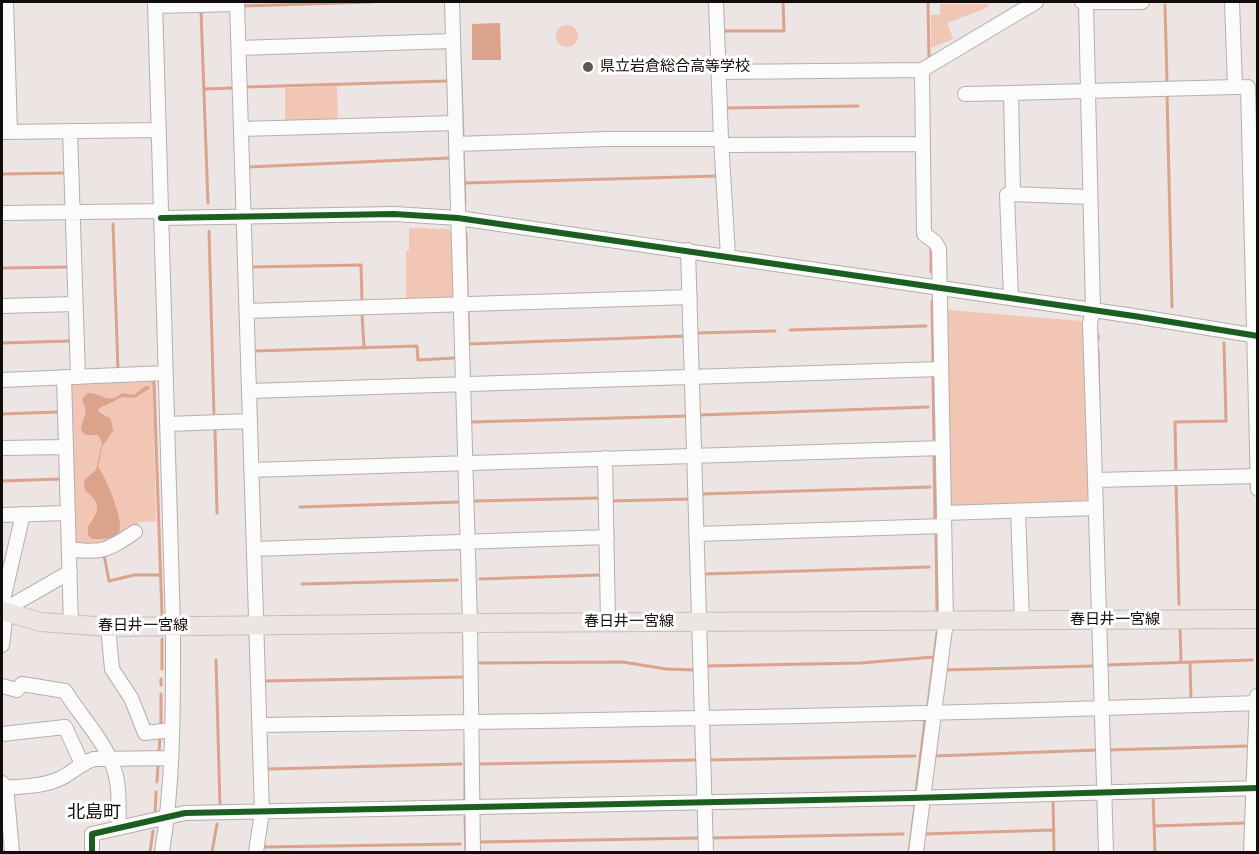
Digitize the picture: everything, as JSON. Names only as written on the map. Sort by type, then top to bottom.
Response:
[{"type":"main road","name":"春日井一宮線","points":[[3,610],[41,622],[108,627],[1257,619]]},
{"type":"street","points":[[6,2],[6,132],[159,130]]},
{"type":"street","points":[[452,2],[468,542],[473,852]]},
{"type":"street","points":[[716,2],[728,256]]},
{"type":"street","points":[[718,72],[921,70],[1036,2]]},
{"type":"street","points":[[1106,852],[1090,323],[1092,310],[1090,197],[1084,2],[1142,2]]},
{"type":"street","points":[[1232,2],[1247,87],[1255,335],[1257,489]]},
{"type":"street","points":[[162,852],[168,817],[171,758],[173,626],[155,4],[237,3],[262,812],[256,852]]},
{"type":"street","points":[[239,48],[453,41]]},
{"type":"street","points":[[916,852],[946,621],[939,249],[935,242],[924,234],[921,70]]},
{"type":"street","points":[[965,94],[1247,87]]},
{"type":"street","points":[[1011,93],[1013,192],[1007,195],[1011,298]]},
{"type":"street","points":[[241,129],[456,123]]},
{"type":"street","points":[[70,131],[75,304],[66,447],[71,626]]},
{"type":"street","points":[[456,144],[607,139],[923,144]]},
{"type":"street","points":[[1010,194],[1090,197]]},
{"type":"street","points":[[2,213],[73,212],[244,216],[393,214],[458,218],[1255,335]]},
{"type":"street","points":[[688,250],[706,852]]},
{"type":"street","points":[[246,311],[690,297]]},
{"type":"street","points":[[2,306],[75,304]]},
{"type":"street","points":[[249,391],[941,369]]},
{"type":"street","points":[[2,380],[166,373]]},
{"type":"street","points":[[167,424],[250,421]]},
{"type":"street","points":[[2,448],[66,447]]},
{"type":"street","points":[[251,470],[943,448]]},
{"type":"street","points":[[605,458],[608,622]]},
{"type":"street","points":[[1095,480],[1257,476]]},
{"type":"street","points":[[697,534],[944,520],[1018,511],[1096,508]]},
{"type":"street","points":[[1018,511],[1022,620]]},
{"type":"street","points":[[2,515],[68,513]]},
{"type":"street","points":[[2,645],[4,587],[23,514]]},
{"type":"street","points":[[69,549],[86,551],[109,549],[135,532]]},
{"type":"street","points":[[254,549],[607,537]]},
{"type":"street","points":[[3,610],[70,572]]},
{"type":"street","points":[[108,627],[112,669],[131,698],[145,733],[172,730]]},
{"type":"street","points":[[2,686],[16,690],[22,684],[65,691],[76,710],[96,733],[116,776],[119,828]]},
{"type":"street","points":[[1251,852],[1256,788],[1257,695]]},
{"type":"street","points":[[260,725],[471,723],[1102,709],[1257,703]]},
{"type":"street","points":[[2,734],[65,727],[82,764]]},
{"type":"street","points":[[12,852],[7,796],[3,785],[40,786],[61,778],[94,759],[171,758]]},
{"type":"street","points":[[92,852],[92,834],[185,813],[923,798],[1256,788]]},
{"type":"shaded area","points":[[940,4],[988,4],[989,7],[947,23],[953,39],[931,48],[931,15],[940,15]]},
{"type":"shaded area","points":[[500,23],[501,60],[472,60],[472,24]]},
{"type":"shaded area","points":[[563,25],[571,25],[578,32],[578,40],[571,47],[563,47],[556,40],[556,32]]},
{"type":"shaded area","points":[[337,86],[338,122],[285,124],[285,88]]},
{"type":"shaded area","points":[[409,228],[448,229],[452,232],[454,298],[406,303],[406,251],[409,250]]},
{"type":"shaded area","points":[[948,310],[1081,321],[1084,324],[1089,503],[949,508],[945,313]]},
{"type":"shaded area","points":[[70,381],[150,381],[153,383],[156,521],[140,522],[135,528],[106,546],[72,545]]},
{"type":"shaded area","points":[[145,386],[150,388],[135,398],[122,397],[98,409],[111,419],[113,431],[102,447],[98,467],[113,499],[120,527],[117,535],[107,539],[92,539],[88,535],[88,527],[96,513],[97,505],[85,490],[84,480],[96,470],[102,443],[98,435],[86,435],[82,432],[86,411],[82,399],[88,393],[108,398],[122,393],[134,395]]},
{"type":"waterway","points":[[243,6],[372,2]]},
{"type":"waterway","points":[[725,31],[784,31],[783,2]]},
{"type":"waterway","points":[[928,2],[929,59]]},
{"type":"waterway","points":[[1165,5],[1167,83]]},
{"type":"waterway","points":[[204,11],[201,11],[208,203]]},
{"type":"waterway","points":[[460,59],[463,138]]},
{"type":"waterway","points":[[246,87],[447,81]]},
{"type":"waterway","points":[[204,89],[233,88]]},
{"type":"waterway","points":[[1167,94],[1172,307]]},
{"type":"waterway","points":[[727,108],[858,106]]},
{"type":"waterway","points":[[463,153],[465,203]]},
{"type":"waterway","points":[[248,167],[450,158]]},
{"type":"waterway","points":[[2,174],[66,173]]},
{"type":"waterway","points":[[464,183],[718,176]]},
{"type":"waterway","points":[[113,224],[118,371]]},
{"type":"waterway","points":[[209,231],[214,415]]},
{"type":"waterway","points":[[466,234],[467,296]]},
{"type":"waterway","points":[[931,245],[931,272]]},
{"type":"waterway","points":[[250,267],[361,265],[362,302]]},
{"type":"waterway","points":[[2,268],[69,267]]},
{"type":"waterway","points":[[932,301],[933,361]]},
{"type":"waterway","points":[[468,313],[469,345]]},
{"type":"waterway","points":[[362,314],[364,348]]},
{"type":"waterway","points":[[790,330],[926,326]]},
{"type":"waterway","points":[[696,333],[775,331]]},
{"type":"waterway","points":[[469,344],[686,336]]},
{"type":"waterway","points":[[2,343],[70,341]]},
{"type":"waterway","points":[[1176,474],[1175,422],[1226,421],[1224,343]]},
{"type":"waterway","points":[[254,351],[417,346],[418,360],[455,358]]},
{"type":"waterway","points":[[1098,350],[1099,404]]},
{"type":"waterway","points":[[933,377],[934,440]]},
{"type":"waterway","points":[[150,379],[154,383],[162,615]]},
{"type":"waterway","points":[[700,415],[928,407]]},
{"type":"waterway","points":[[2,414],[57,412]]},
{"type":"waterway","points":[[471,422],[688,416]]},
{"type":"waterway","points":[[215,430],[217,513]]},
{"type":"waterway","points":[[934,455],[935,519]]},
{"type":"waterway","points":[[2,481],[61,479]]},
{"type":"waterway","points":[[1176,482],[1179,604]]},
{"type":"waterway","points":[[702,494],[930,487]]},
{"type":"waterway","points":[[475,501],[599,498]]},
{"type":"waterway","points":[[610,501],[691,499]]},
{"type":"waterway","points":[[300,507],[460,502]]},
{"type":"waterway","points":[[936,533],[937,612]]},
{"type":"waterway","points":[[104,555],[109,581],[134,575],[160,575]]},
{"type":"waterway","points":[[704,574],[929,567]]},
{"type":"waterway","points":[[480,579],[600,575]]},
{"type":"waterway","points":[[302,584],[457,580]]},
{"type":"waterway","points":[[1180,627],[1181,663]]},
{"type":"waterway","points":[[928,704],[937,633]]},
{"type":"waterway","points":[[162,639],[162,669]]},
{"type":"waterway","points":[[705,666],[860,663],[934,657]]},
{"type":"waterway","points":[[216,660],[220,807]]},
{"type":"waterway","points":[[1106,663],[1106,665],[1252,660]]},
{"type":"waterway","points":[[479,663],[623,662],[666,669],[695,670]]},
{"type":"waterway","points":[[1190,662],[1191,701]]},
{"type":"waterway","points":[[943,670],[1094,666]]},
{"type":"waterway","points":[[265,681],[465,677]]},
{"type":"waterway","points":[[161,679],[161,685]]},
{"type":"waterway","points":[[161,694],[161,725]]},
{"type":"waterway","points":[[916,793],[925,721]]},
{"type":"waterway","points":[[159,752],[160,737]]},
{"type":"waterway","points":[[1108,750],[1248,746]]},
{"type":"waterway","points":[[465,748],[465,800]]},
{"type":"waterway","points":[[934,756],[1097,750]]},
{"type":"waterway","points":[[708,760],[915,756]]},
{"type":"waterway","points":[[479,764],[698,760]]},
{"type":"waterway","points":[[157,782],[158,764]]},
{"type":"waterway","points":[[269,769],[461,764]]},
{"type":"waterway","points":[[155,815],[156,792]]},
{"type":"waterway","points":[[1153,795],[1155,852]]},
{"type":"waterway","points":[[1053,798],[1054,852]]},
{"type":"waterway","points":[[909,852],[915,806]]},
{"type":"waterway","points":[[465,817],[466,852]]},
{"type":"waterway","points":[[1154,826],[1246,823]]},
{"type":"waterway","points":[[212,852],[217,824]]},
{"type":"waterway","points":[[923,834],[1054,830]]},
{"type":"waterway","points":[[150,852],[153,831]]},
{"type":"waterway","points":[[710,838],[903,834]]},
{"type":"waterway","points":[[479,842],[700,838]]},
{"type":"waterway","points":[[263,847],[460,844]]},
{"type":"cycle path","points":[[161,218],[394,214],[458,218],[1258,336]]},
{"type":"cycle path","points":[[92,852],[92,834],[185,813],[912,798],[1258,788]]},
{"type":"place","name":"県立岩倉総合高等学校","points":[[588,67]]},
{"type":"district","name":"北島町","points":[[94,813]]}]
